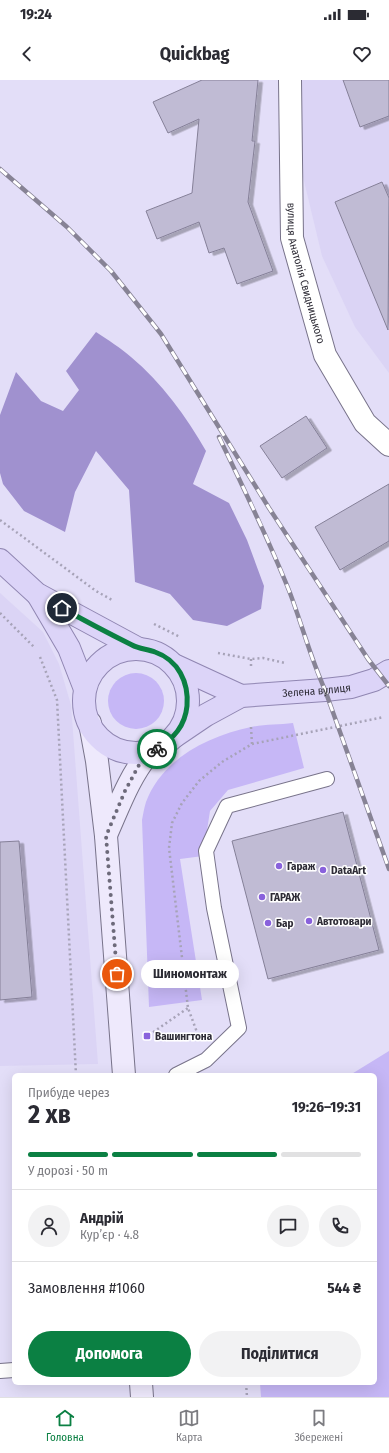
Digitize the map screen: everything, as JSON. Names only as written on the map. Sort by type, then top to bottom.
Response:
[{"type":"main road","points":[[0,560],[37,594],[137,648],[163,655],[176,666],[185,682],[187,702],[185,718],[182,726],[171,739],[157,749],[149,752],[130,754],[114,749],[100,739],[86,716],[85,689],[69,648],[37,594]]},
{"type":"main road","points":[[85,689],[93,672],[104,659],[120,651],[137,648]]},
{"type":"main road","name":"Зелена вулиця","points":[[176,666],[241,696]]},
{"type":"main road","name":"Зелена вулиця","points":[[171,739],[206,715],[241,696],[326,690],[351,686],[374,680],[389,671]]},
{"type":"main road","points":[[90,723],[97,760],[106,836],[124,1073]]},
{"type":"main road","points":[[106,836],[133,776],[149,752]]},
{"type":"main road","points":[[141,1385],[142,1397]]},
{"type":"street","name":"вулиця Анатолія Свидницького","points":[[290,80],[292,238],[325,354],[365,423],[389,445]]},
{"type":"lane","points":[[180,1073],[206,1060],[239,1028],[214,908],[206,851],[227,806],[327,778]]},
{"type":"lane","points":[[0,1371],[12,1370]]},
{"type":"path","points":[[0,520],[96,591],[115,602]]},
{"type":"path","points":[[0,613],[37,650],[57,700],[76,1073]]},
{"type":"path","points":[[153,624],[185,640]]},
{"type":"path","points":[[217,653],[251,659],[263,658],[286,664]]},
{"type":"path","points":[[251,659],[251,670]]},
{"type":"path","points":[[252,727],[252,744],[384,716]]},
{"type":"path","points":[[147,1036],[188,1008]]},
{"type":"path","points":[[246,1385],[247,1397]]},
{"type":"shaded area","points":[[293,80],[389,80],[389,373],[355,327],[322,256],[298,156]]},
{"type":"shaded area","points":[[96,332],[127,354],[153,378],[182,413],[206,451],[193,484],[229,503],[247,540],[264,586],[261,609],[227,626],[193,620],[170,594],[135,582],[129,490],[96,451],[75,492],[65,532],[24,511],[3,484],[0,473],[0,415],[16,372],[41,401],[63,411],[79,390],[66,371]]},
{"type":"shaded area","points":[[0,593],[43,632],[59,664],[71,705],[98,1064],[0,1066]]},
{"type":"shaded area","points":[[130,673],[142,673],[156,681],[164,695],[162,712],[156,721],[142,729],[130,729],[120,724],[113,717],[108,707],[108,695],[113,685],[120,678]]},
{"type":"shaded area","points":[[293,723],[304,768],[228,790],[210,811],[203,856],[180,859],[202,1000],[149,1007],[142,820],[146,802],[153,787],[163,773],[175,762],[203,743],[219,736],[251,727]]},
{"type":"shaded area","points":[[389,1051],[389,1397],[261,1397],[260,1385],[377,1385],[377,1073],[353,1073]]},
{"type":"building","points":[[202,80],[258,80],[252,141],[255,141],[248,202],[273,271],[237,284],[224,248],[209,253],[199,222],[157,239],[146,211],[192,193],[199,119],[168,133],[153,102]]},
{"type":"building","points":[[343,80],[389,80],[389,116],[360,127]]},
{"type":"building","points":[[382,182],[389,198],[388,330],[335,202]]},
{"type":"building","points":[[306,416],[327,448],[282,478],[260,446]]},
{"type":"building","points":[[389,484],[389,541],[340,570],[315,527]]},
{"type":"building","points":[[343,812],[379,950],[268,979],[232,841]]},
{"type":"building","points":[[19,841],[32,997],[0,1000],[0,842]]},
{"type":"railway","points":[[0,169],[67,227],[111,271],[161,334],[269,508],[368,659],[389,686]]},
{"type":"railway","points":[[219,437],[265,534],[290,593],[389,869]]},
{"type":"way so far","points":[[117,974],[106,836],[125,791],[139,765],[149,752],[157,749]]},
{"type":"place","name":"Гараж","points":[[279,866]]},
{"type":"place","name":"DataArt","points":[[323,870]]},
{"type":"place","name":"ГАРАЖ","points":[[262,897]]},
{"type":"place","name":"Автотовари","points":[[309,921]]},
{"type":"place","name":"Бар","points":[[268,923]]},
{"type":"place","name":"Шиномонтаж","points":[[117,974]]},
{"type":"place","name":"Вашингтона","points":[[147,1036]]},
{"type":"route","points":[[62,608],[137,648],[147,649],[163,655],[176,666],[185,682],[187,702],[185,718],[178,732],[157,749]]}]
